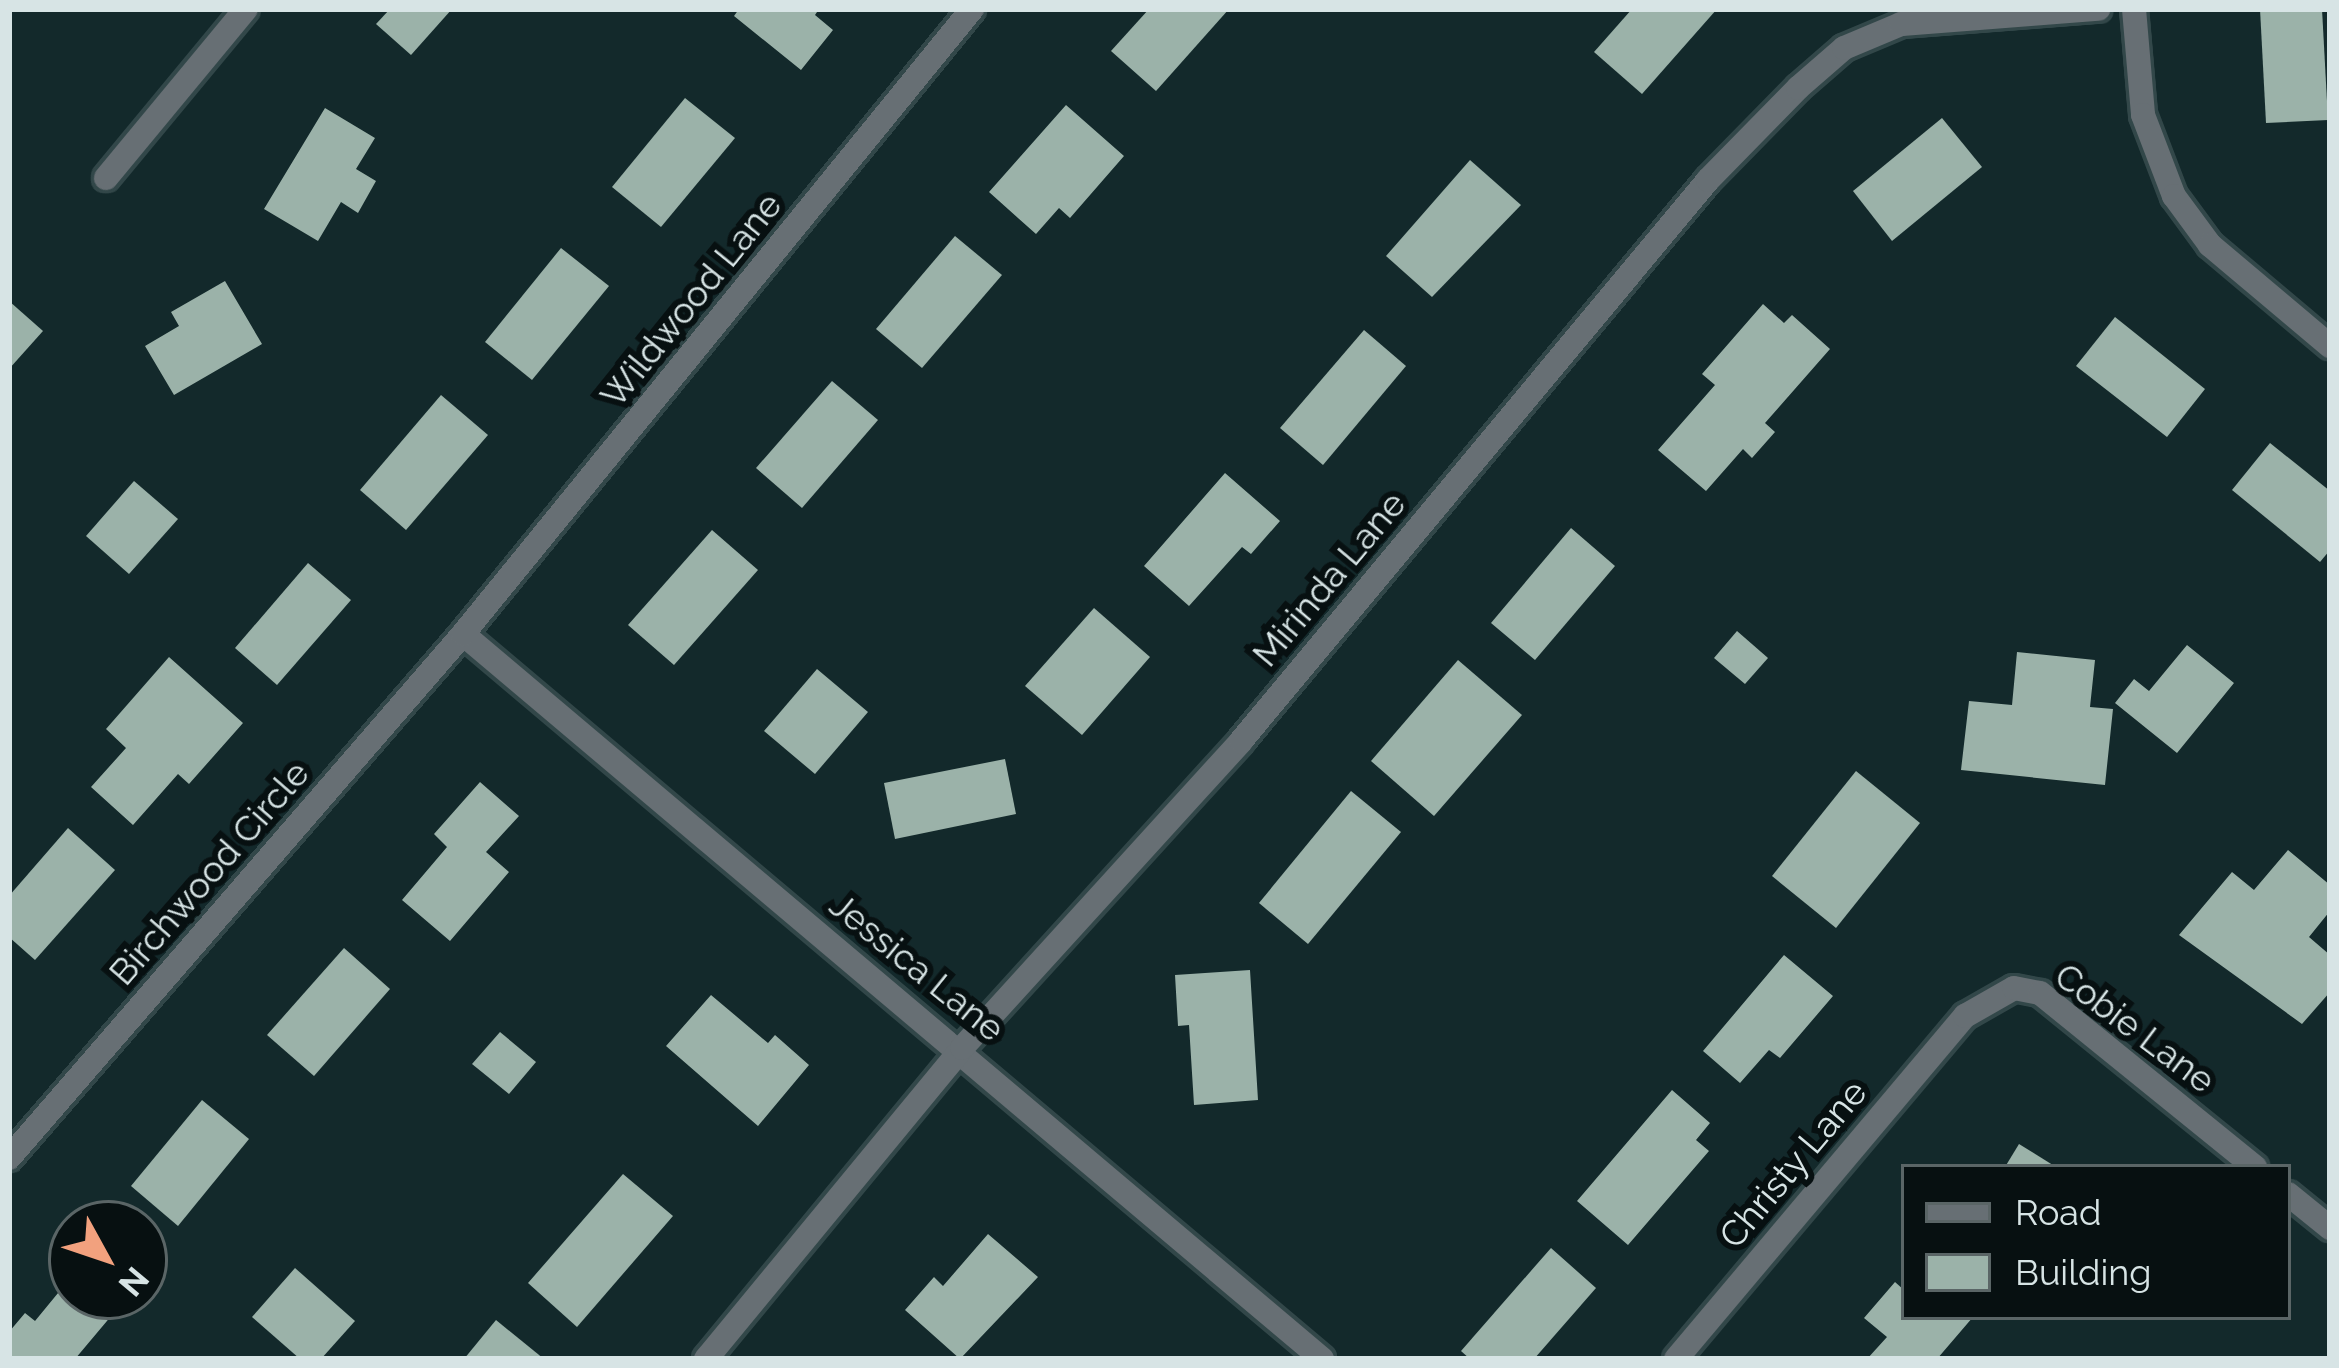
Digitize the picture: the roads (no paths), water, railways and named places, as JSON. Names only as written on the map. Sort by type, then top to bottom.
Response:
[{"type":"street","points":[[106,178],[246,9]]},
{"type":"street","name":"Wildwood Lane","points":[[463,634],[972,9]]},
{"type":"street","name":"Mirinda Lane","points":[[706,1359],[962,1048],[1241,741],[1708,180],[1798,88],[1844,48],[1901,24],[2098,9]]},
{"type":"street","points":[[2134,9],[2143,115],[2174,196],[2210,245],[2330,346]]},
{"type":"street","name":"Jessica Lane","points":[[463,634],[962,1048],[1322,1359]]},
{"type":"street","name":"Birchwood Circle","points":[[9,1158],[463,634]]},
{"type":"street","name":"Cobie Lane","points":[[1965,1016],[2014,988],[2040,993],[2251,1164]]},
{"type":"street","name":"Christy Lane","points":[[1676,1359],[1965,1016]]},
{"type":"street","points":[[2291,1196],[2330,1228]]}]
